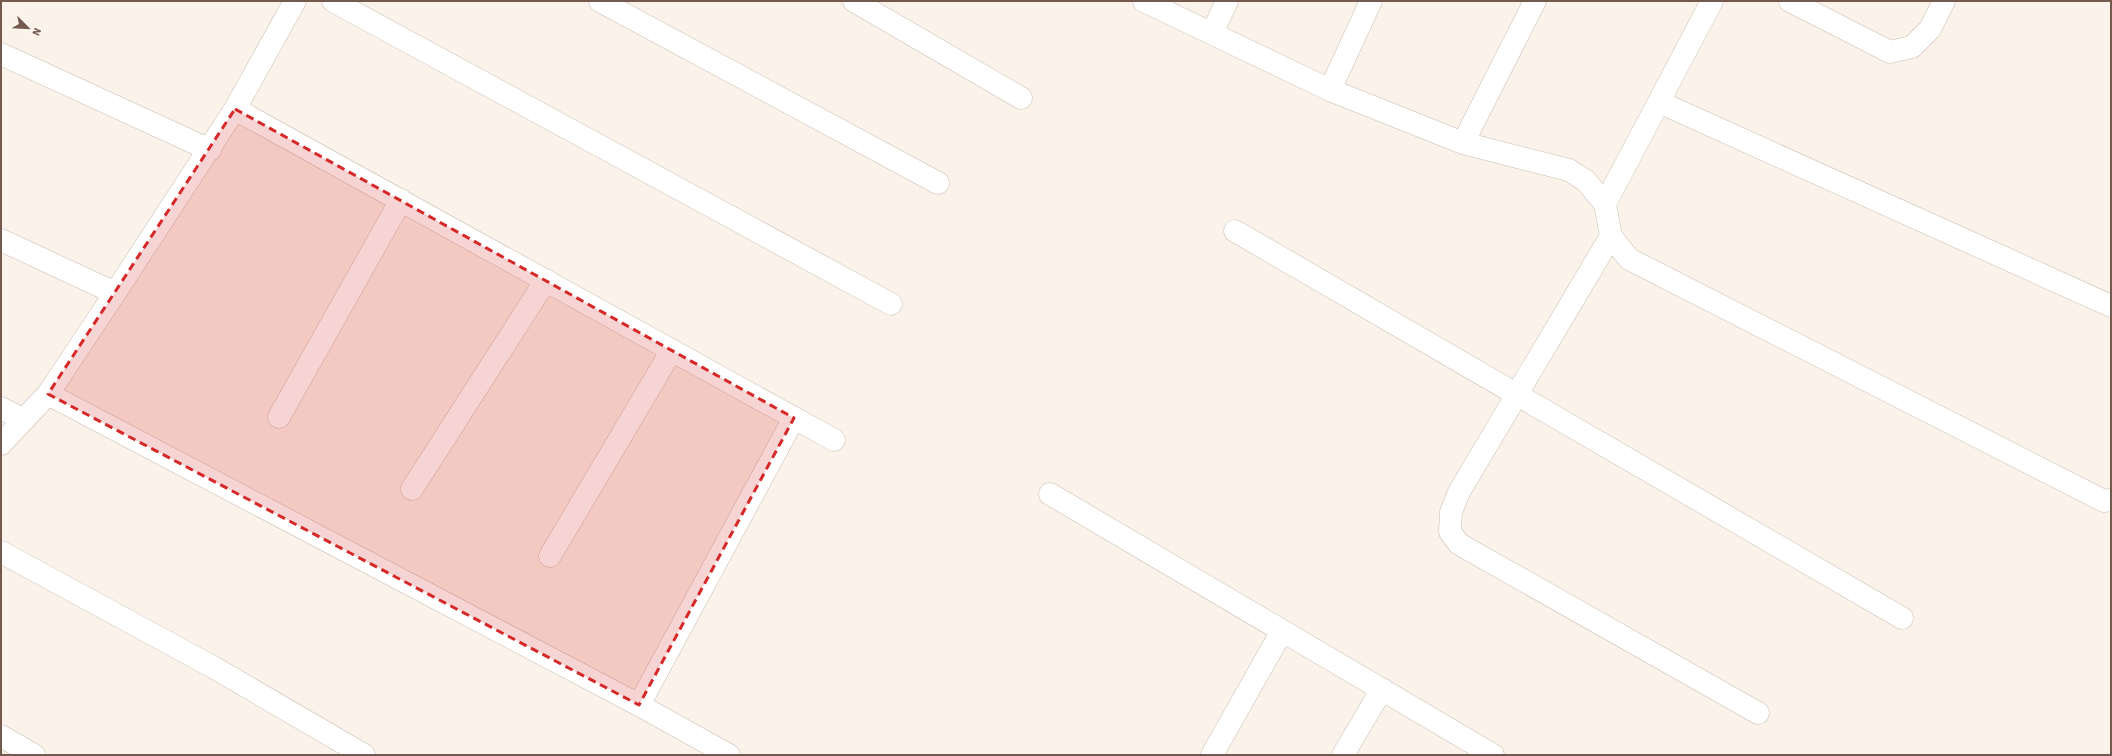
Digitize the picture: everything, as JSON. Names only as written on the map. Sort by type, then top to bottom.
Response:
[{"type":"street","points":[[1,444],[48,394],[210,150],[236,109],[295,1]]},
{"type":"street","points":[[333,1],[891,304]]},
{"type":"street","points":[[600,1],[938,184]]},
{"type":"street","points":[[854,1],[1021,98]]},
{"type":"street","points":[[1144,1],[1330,90],[1464,143],[1569,170],[1586,181],[1605,204],[1611,236],[1630,259],[2104,501],[2111,500]]},
{"type":"street","points":[[1212,34],[1227,1]]},
{"type":"street","points":[[1330,90],[1371,1]]},
{"type":"street","points":[[1464,143],[1535,1]]},
{"type":"street","points":[[1605,204],[1712,1]]},
{"type":"street","points":[[1790,1],[1890,52],[1912,47],[1930,29],[1944,1]]},
{"type":"street","points":[[1,54],[210,150]]},
{"type":"street","points":[[1659,102],[2111,306]]},
{"type":"street","points":[[236,109],[834,440]]},
{"type":"street","points":[[279,417],[401,200]]},
{"type":"street","points":[[1235,231],[1902,618]]},
{"type":"street","points":[[1611,236],[1459,492],[1451,512],[1450,532],[1460,544],[1758,714]]},
{"type":"street","points":[[1,240],[115,293]]},
{"type":"street","points":[[412,489],[546,280]]},
{"type":"street","points":[[550,556],[672,350]]},
{"type":"street","points":[[48,394],[639,705],[729,755]]},
{"type":"street","points":[[1,408],[24,420]]},
{"type":"street","points":[[639,705],[794,418]]},
{"type":"street","points":[[1050,494],[1493,755]]},
{"type":"street","points":[[1,552],[213,667],[364,755]]},
{"type":"street","points":[[1212,755],[1282,631]]},
{"type":"street","points":[[1343,755],[1382,690]]},
{"type":"street","points":[[1,736],[34,755]]},
{"type":"highlighted area","points":[[235,109],[794,418],[639,705],[48,394]]}]
